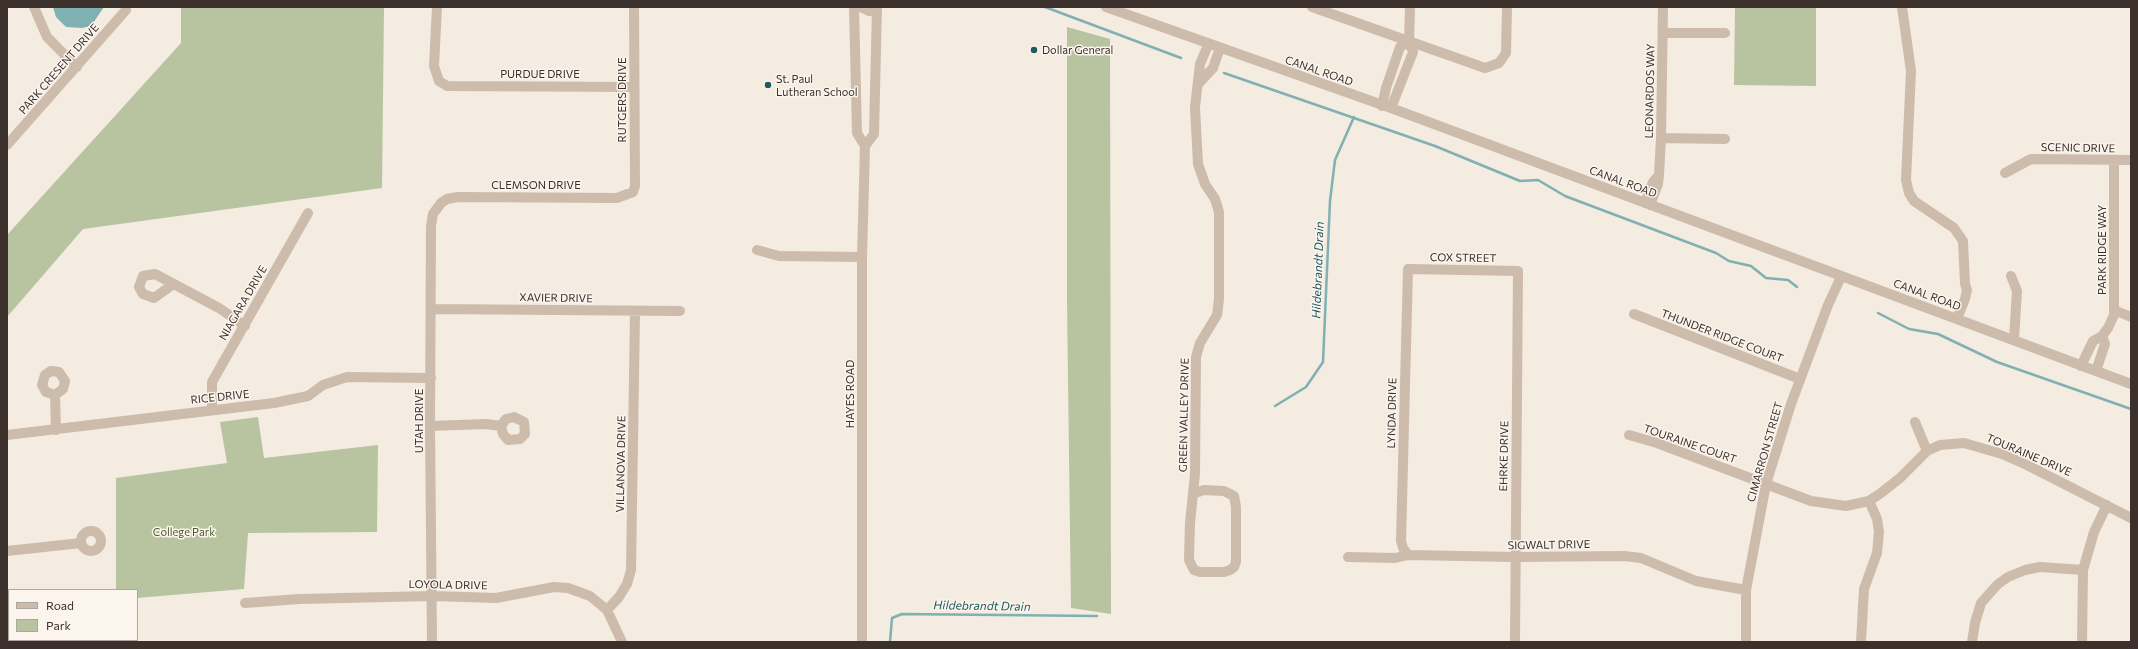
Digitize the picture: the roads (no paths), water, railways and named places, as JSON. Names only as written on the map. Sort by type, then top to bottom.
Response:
[{"type":"street","points":[[34,7],[47,37],[77,67]]},
{"type":"street","name":"PARK CRESENT DRIVE","points":[[7,145],[77,67],[126,10],[126,7]]},
{"type":"street","name":"PURDUE DRIVE","points":[[437,7],[434,66],[439,81],[446,86],[633,87]]},
{"type":"street","name":"RUTGERS DRIVE","points":[[633,192],[635,186],[633,87],[634,7]]},
{"type":"street","name":"HAYES ROAD","points":[[854,7],[857,133],[865,146],[862,258],[862,642]]},
{"type":"street","points":[[861,7],[869,11],[877,9]]},
{"type":"street","name":"CANAL ROAD","points":[[1106,7],[1208,45],[1386,107],[1841,277],[2014,339],[2131,384]]},
{"type":"street","points":[[1312,7],[1477,67],[1492,67],[1499,63],[1506,53],[1507,7]]},
{"type":"street","points":[[1386,107],[1413,52],[1409,42],[1410,7]]},
{"type":"street","name":"LEONARDOS WAY","points":[[1648,204],[1658,184],[1661,138],[1663,7]]},
{"type":"street","points":[[1902,7],[1911,71],[1905,168],[1907,187],[1914,201],[1954,228],[1961,236],[1964,247],[1964,284],[1967,290],[1957,319]]},
{"type":"street","name":"HAYES ROAD","points":[[865,146],[874,134],[877,9]]},
{"type":"street","points":[[1663,33],[1726,33]]},
{"type":"street","name":"GREEN VALLEY DRIVE","points":[[1195,494],[1204,490],[1224,491],[1230,493],[1235,500],[1236,562],[1230,570],[1224,572],[1200,572],[1194,570],[1190,565],[1190,523],[1195,494],[1196,356],[1200,343],[1217,315],[1219,299],[1219,212],[1215,199],[1205,184],[1198,164],[1195,107],[1200,64],[1208,45]]},
{"type":"street","points":[[1198,84],[1214,68],[1220,48]]},
{"type":"street","points":[[1661,138],[1725,139]]},
{"type":"street","name":"SCENIC DRIVE","points":[[2005,173],[2031,159],[2131,160]]},
{"type":"street","name":"PARK RIDGE WAY","points":[[2081,366],[2093,341],[2102,336],[2108,328],[2114,310],[2114,160]]},
{"type":"street","name":"CLEMSON DRIVE","points":[[441,204],[447,199],[458,197],[617,198],[633,192]]},
{"type":"street","name":"UTAH DRIVE","points":[[432,642],[433,596],[430,426],[432,309],[431,226],[433,214],[441,204]]},
{"type":"street","name":"NIAGARA DRIVE","points":[[212,409],[212,382],[308,213]]},
{"type":"street","points":[[757,250],[779,256],[862,258]]},
{"type":"street","name":"COX STREET","points":[[1408,269],[1518,271]]},
{"type":"street","name":"LYNDA DRIVE","points":[[1408,269],[1401,541],[1403,548],[1408,555]]},
{"type":"street","name":"EHRKE DRIVE","points":[[1514,642],[1518,271]]},
{"type":"street","points":[[2011,276],[2017,291],[2014,339]]},
{"type":"street","name":"CIMARRON STREET","points":[[1746,642],[1746,590],[1766,484],[1800,380],[1828,306],[1841,277]]},
{"type":"street","points":[[172,285],[207,301],[245,326]]},
{"type":"street","name":"XAVIER DRIVE","points":[[432,309],[635,312],[680,311]]},
{"type":"street","points":[[2114,310],[2131,317]]},
{"type":"street","name":"VILLANOVA DRIVE","points":[[607,610],[619,597],[627,584],[631,570],[635,312]]},
{"type":"street","name":"THUNDER RIDGE COURT","points":[[1634,314],[1800,380]]},
{"type":"street","name":"PARK RIDGE WAY","points":[[2096,371],[2105,344],[2102,336]]},
{"type":"street","name":"RICE DRIVE","points":[[7,435],[56,430],[212,409],[274,403],[308,396],[323,385],[347,377],[431,378]]},
{"type":"street","points":[[55,395],[56,430]]},
{"type":"street","points":[[1915,422],[1927,451]]},
{"type":"street","points":[[430,426],[486,424],[502,426]]},
{"type":"street","name":"TOURAINE COURT","points":[[1629,436],[1657,443],[1766,484]]},
{"type":"street","name":"TOURAINE DRIVE","points":[[1766,484],[1821,504],[1846,506],[1869,501],[1900,478],[1927,451],[1952,443],[1977,445],[2027,465],[2131,518]]},
{"type":"street","points":[[1861,642],[1864,589],[1877,553],[1879,532],[1877,519],[1869,501]]},
{"type":"street","points":[[2082,642],[2083,570],[2094,532],[2107,505]]},
{"type":"street","points":[[7,551],[81,543]]},
{"type":"street","name":"SIGWALT DRIVE","points":[[1348,557],[1395,558],[1408,555],[1515,557],[1608,556],[1641,558],[1696,581],[1746,590]]},
{"type":"street","points":[[1972,642],[1974,623],[1981,603],[1998,584],[2008,577],[2025,570],[2040,567],[2083,570]]},
{"type":"street","name":"LOYOLA DRIVE","points":[[245,603],[299,599],[433,596],[496,598],[554,587],[568,588],[590,596],[607,610],[622,642]]},
{"type":"water","points":[[53,7],[104,7],[91,26],[82,28],[66,27],[56,17]]},
{"type":"waterway","points":[[1045,7],[1181,58]]},
{"type":"waterway","points":[[1224,73],[1435,146],[1520,181],[1538,180],[1565,196],[1716,253],[1729,261],[1751,266],[1766,278],[1788,280],[1797,287]]},
{"type":"waterway","name":"Hildebrandt Drain","points":[[1275,406],[1306,387],[1323,362],[1330,201],[1335,160],[1354,117]]},
{"type":"waterway","points":[[1878,313],[1909,329],[1938,334],[1997,362],[2131,409]]},
{"type":"waterway","name":"Hildebrandt Drain","points":[[890,642],[892,618],[902,614],[1097,616]]},
{"type":"place","name":"Dollar General","points":[[1034,50]]},
{"type":"place","name":"St. Paul Lutheran School","points":[[768,85]]},
{"type":"park label","name":"College Park","points":[[184,532]]}]
